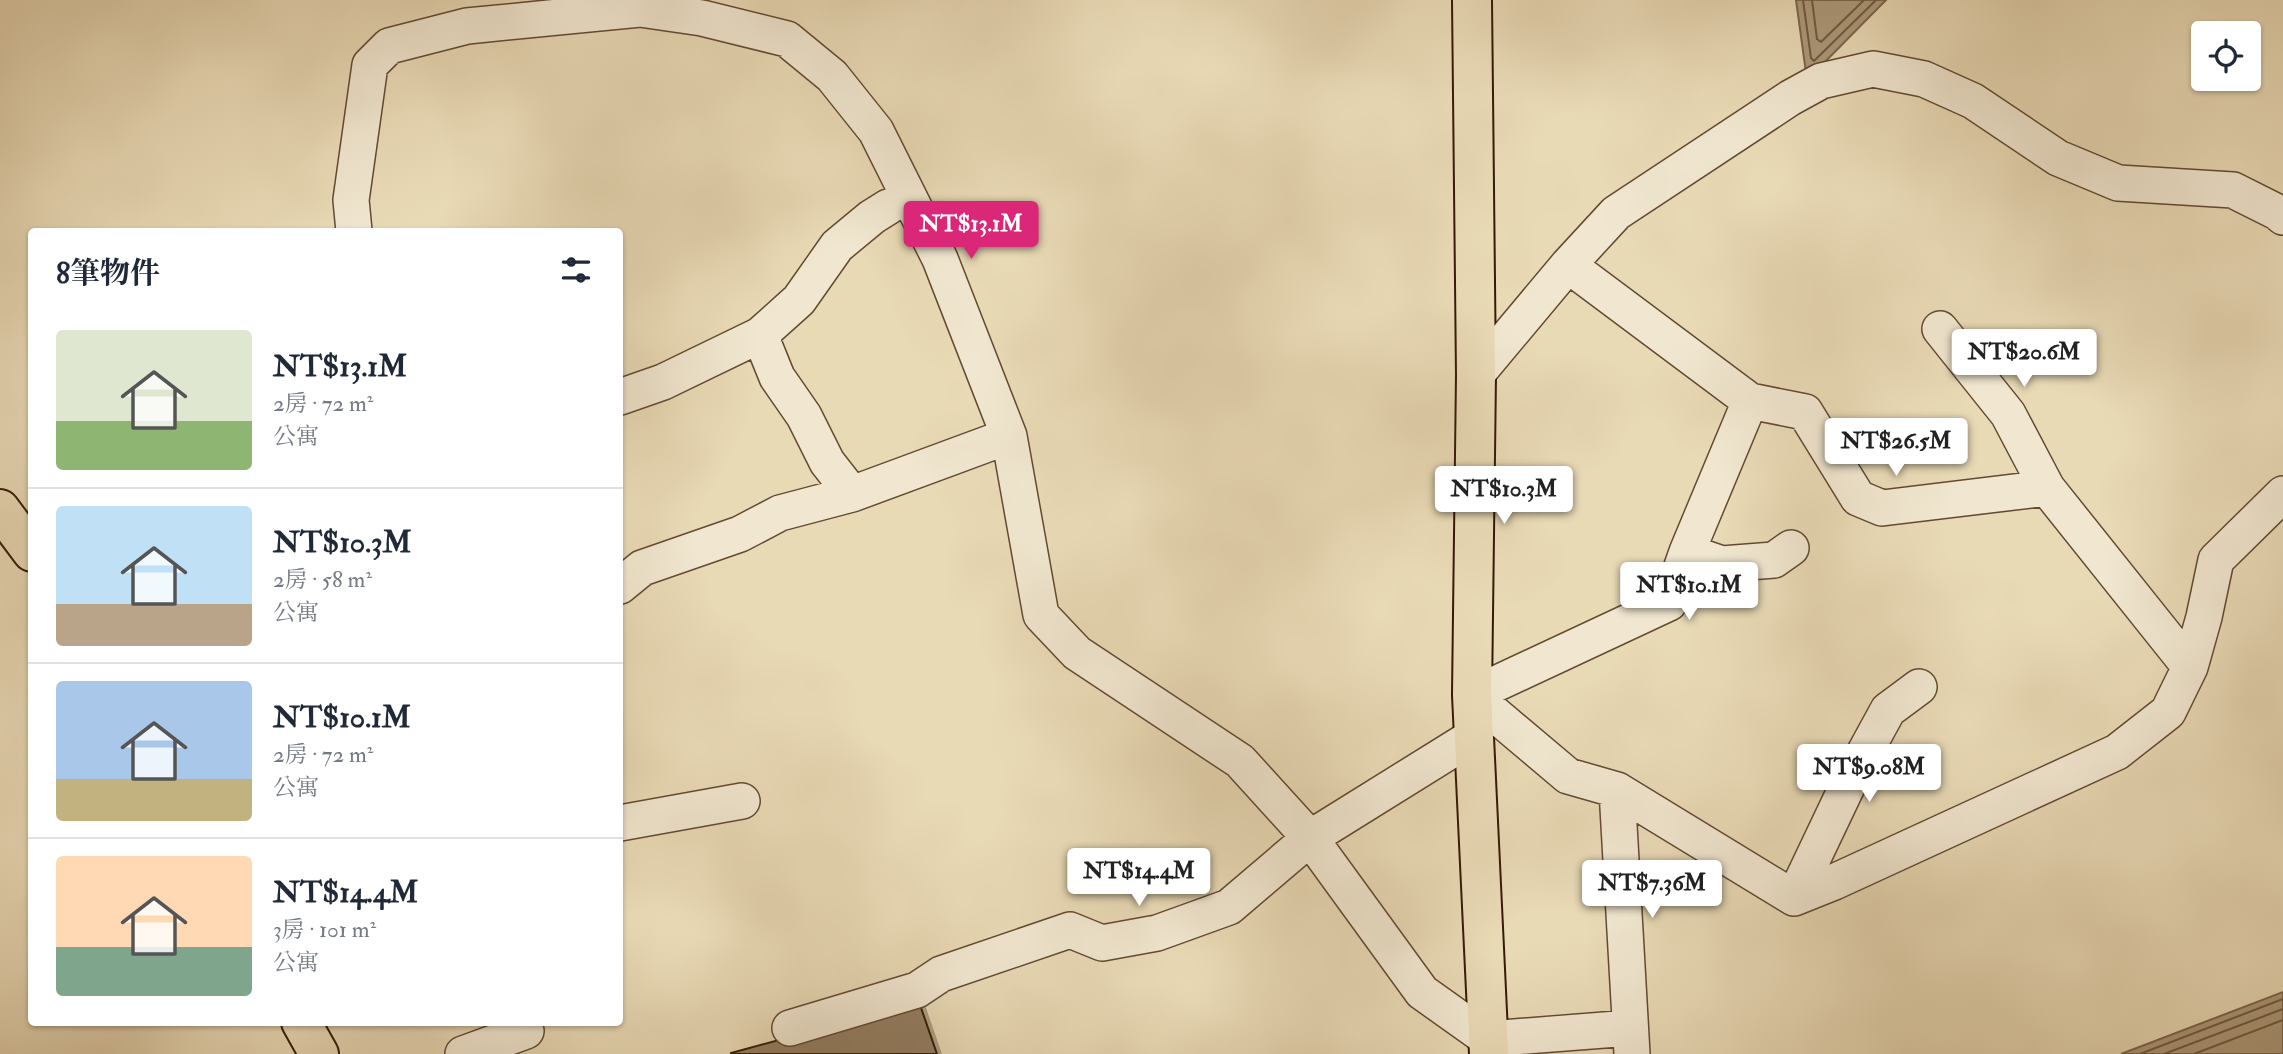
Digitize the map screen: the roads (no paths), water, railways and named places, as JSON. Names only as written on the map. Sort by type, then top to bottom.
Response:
[{"type":"main road","points":[[1472,0],[1476,375],[1472,695],[1489,1046]]},
{"type":"main road","points":[[0,509],[28,547]]},
{"type":"main road","points":[[303,1026],[319,1054]]},
{"type":"street","points":[[354,228],[351,200],[370,65],[389,46],[467,26],[640,9],[702,18],[787,39],[832,76],[876,131],[940,259],[1009,436],[1041,615],[1077,653],[1240,761],[1310,838],[1422,992],[1489,1046],[1631,1041],[1617,790]]},
{"type":"street","points":[[1476,375],[1568,265],[1616,213],[1821,80],[1873,69],[1924,79],[1973,101],[2057,158],[2118,183],[2233,190],[2277,212],[2283,218]]},
{"type":"street","points":[[623,396],[663,382],[761,335],[799,300],[837,246],[888,207]]},
{"type":"street","points":[[1568,265],[1750,401],[1805,412],[1858,498],[1882,508],[2047,488]]},
{"type":"street","points":[[1940,329],[2008,414],[2047,488],[2190,667]]},
{"type":"street","points":[[761,335],[777,377],[804,416],[827,462],[852,494]]},
{"type":"street","points":[[1750,401],[1687,552],[1669,603],[1472,695],[1568,776],[1617,790],[1794,898]]},
{"type":"street","points":[[623,584],[642,568],[740,534],[779,513],[852,494],[1009,436]]},
{"type":"street","points":[[1794,898],[2117,752],[2168,712],[2190,667],[2216,560],[2283,494]]},
{"type":"street","points":[[1687,552],[1722,564],[1774,559],[1791,548]]},
{"type":"street","points":[[1794,898],[1853,774],[1888,710],[1919,687]]},
{"type":"street","points":[[790,1028],[917,990],[941,974],[1070,930],[1102,943],[1157,933],[1229,907],[1310,838],[1474,736]]},
{"type":"street","points":[[623,822],[742,801]]},
{"type":"street","points":[[463,1054],[526,1031],[524,1026]]},
{"type":"water","points":[[1796,0],[1886,0],[1807,80]]},
{"type":"water","points":[[2283,992],[2283,1054],[2121,1054]]}]
